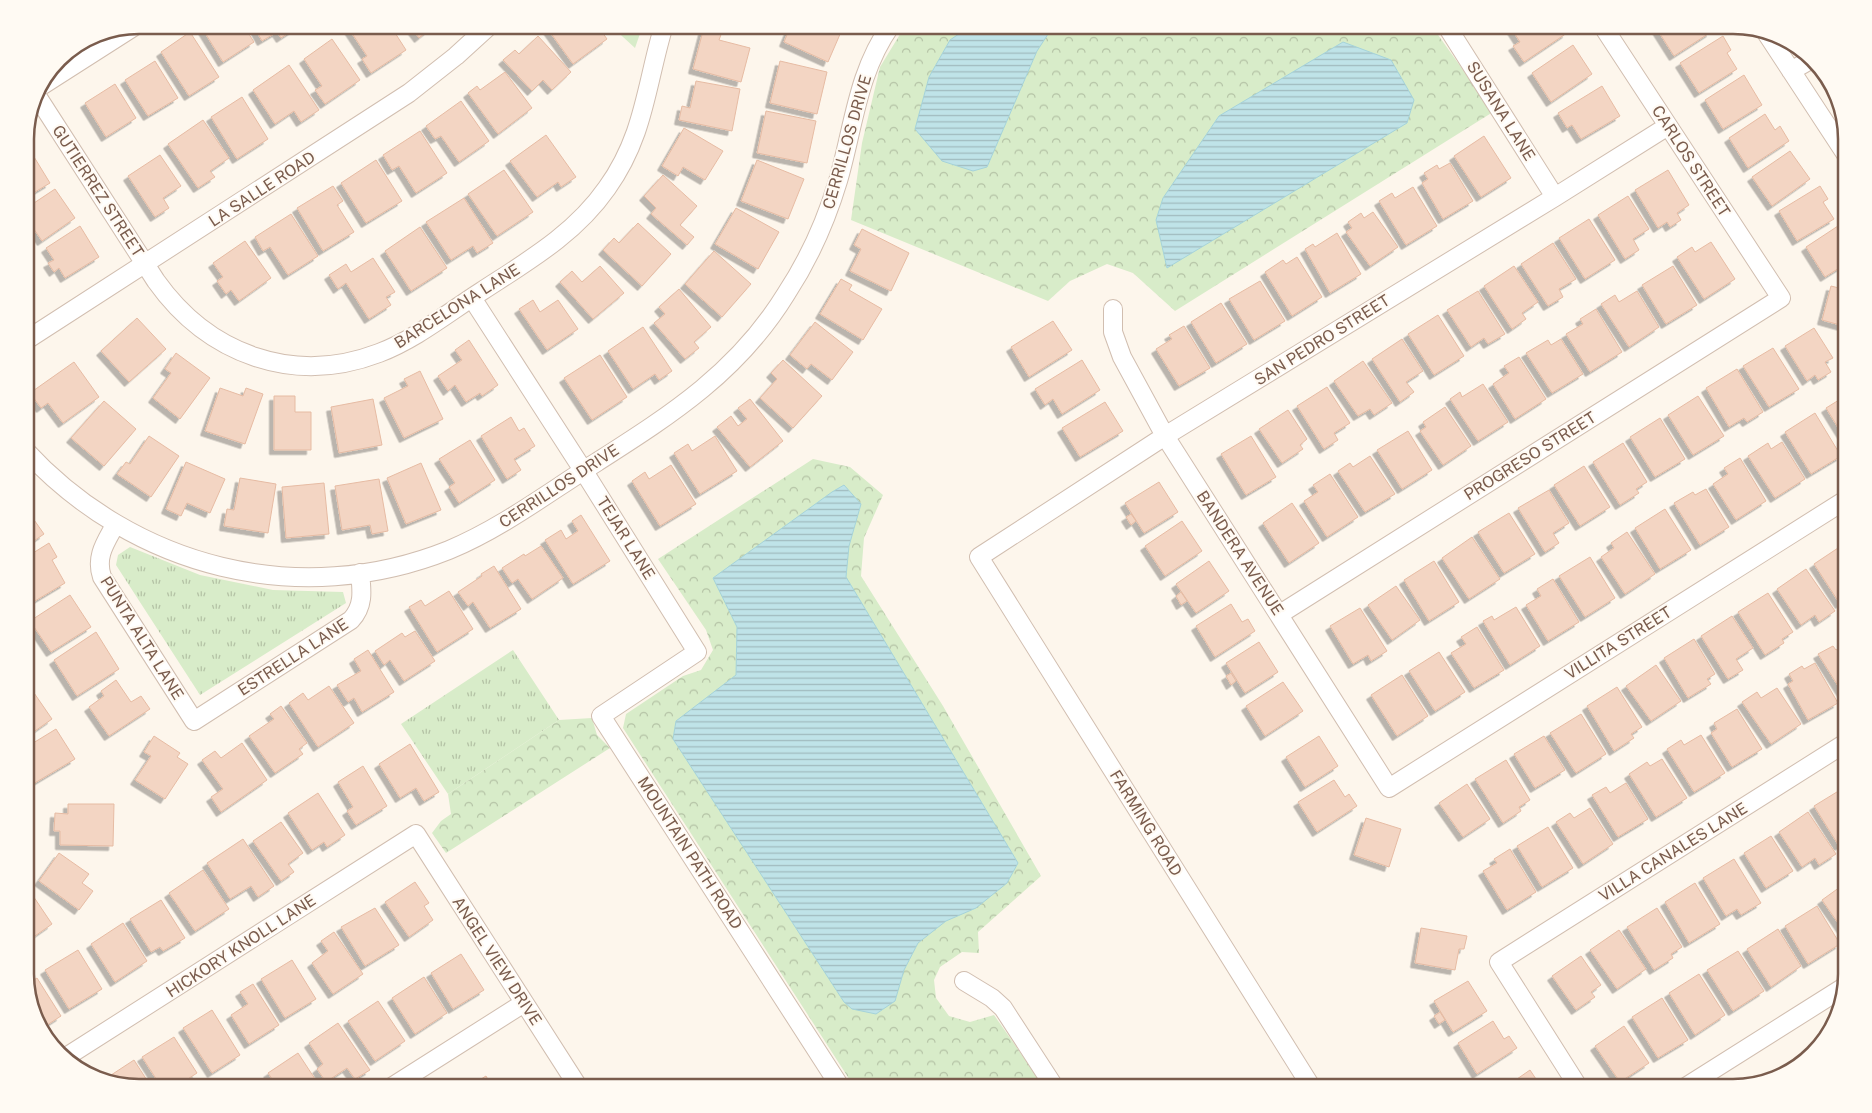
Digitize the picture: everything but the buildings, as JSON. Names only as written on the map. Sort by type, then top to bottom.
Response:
[{"type":"street","name":"LA SALLE ROAD","points":[[34,335],[409,93],[456,56],[480,34]]},
{"type":"street","name":"BARCELONA LANE","points":[[144,264],[178,310],[206,333],[254,358],[290,365],[326,366],[379,353],[412,337],[554,244],[583,218],[608,188],[627,154],[638,127],[662,34]]},
{"type":"street","name":"CERRILLOS DRIVE","points":[[34,459],[74,496],[115,525],[169,551],[234,570],[258,574],[309,577],[360,573],[406,564],[471,540],[511,517],[659,422],[700,392],[738,356],[760,331],[786,296],[822,228],[838,180],[862,84],[876,50],[886,34]]},
{"type":"street","name":"SUSANA LANE","points":[[1452,34],[1556,197]]},
{"type":"street","name":"CARLOS STREET","points":[[1608,34],[1781,298]]},
{"type":"street","points":[[52,79],[120,36]]},
{"type":"street","points":[[1772,41],[1838,142]]},
{"type":"street","points":[[1791,71],[1806,63]]},
{"type":"street","name":"GUTIERREZ STREET","points":[[40,103],[144,264]]},
{"type":"street","name":"SAN PEDRO STREET","points":[[980,557],[1165,436],[1556,197],[1668,126]]},
{"type":"street","name":"TEJAR LANE","points":[[472,298],[697,652]]},
{"type":"street","name":"PROGRESO STREET","points":[[1280,614],[1781,298]]},
{"type":"street","name":"BANDERA AVENUE","points":[[1113,309],[1113,332],[1122,357],[1165,436],[1390,788]]},
{"type":"street","name":"VILLITA STREET","points":[[1390,788],[1838,505]]},
{"type":"street","name":"PUNTA ALTA LANE","points":[[115,525],[100,556],[99,566],[102,577],[194,721]]},
{"type":"street","name":"FARMING ROAD","points":[[980,557],[1306,1079]]},
{"type":"street","name":"ESTRELLA LANE","points":[[194,721],[351,620],[358,611],[362,601],[360,573]]},
{"type":"street","name":"MOUNTAIN PATH ROAD","points":[[697,652],[601,716],[835,1079]]},
{"type":"street","name":"VILLA CANALES LANE","points":[[1573,1079],[1499,962],[1838,748]]},
{"type":"street","name":"ANGEL VIEW DRIVE","points":[[416,834],[573,1079]]},
{"type":"street","name":"HICKORY KNOLL LANE","points":[[70,1054],[416,834]]},
{"type":"street","points":[[964,981],[992,998],[1003,1008],[1049,1079]]},
{"type":"street","points":[[1698,1079],[1836,993]]},
{"type":"street","points":[[404,1079],[524,1003]]},
{"type":"green space","points":[[620,34],[640,34],[635,48]]},
{"type":"green space","points":[[900,34],[1437,34],[1493,112],[1175,311],[1133,273],[1107,264],[1070,281],[1048,301],[851,220],[862,143],[880,67]]},
{"type":"green space","points":[[813,459],[850,467],[883,495],[864,538],[861,576],[943,706],[1041,876],[978,932],[979,953],[962,952],[940,967],[934,980],[936,998],[949,1016],[970,1022],[994,1015],[1039,1079],[849,1079],[623,728],[626,714],[683,676],[701,670],[713,650],[706,630],[658,559]]},
{"type":"green space","points":[[130,547],[200,575],[273,590],[343,592],[346,603],[200,695],[116,565],[118,555]]},
{"type":"green space","points":[[513,650],[559,720],[448,794],[401,724]]},
{"type":"green space","points":[[592,718],[597,735],[610,748],[446,853],[432,833],[441,821],[451,814],[448,794],[559,720]]},
{"type":"water","points":[[959,34],[1048,34],[1037,51],[987,167],[973,171],[942,161],[915,129],[929,77],[950,40]]},
{"type":"water","points":[[1343,42],[1391,60],[1414,100],[1407,123],[1167,268],[1156,220],[1163,198],[1219,116]]},
{"type":"water","points":[[844,485],[861,504],[849,546],[846,577],[1018,863],[1007,883],[976,908],[946,921],[918,943],[904,970],[895,1001],[876,1014],[852,1009],[844,1002],[673,739],[676,721],[736,675],[737,627],[713,578]]}]
